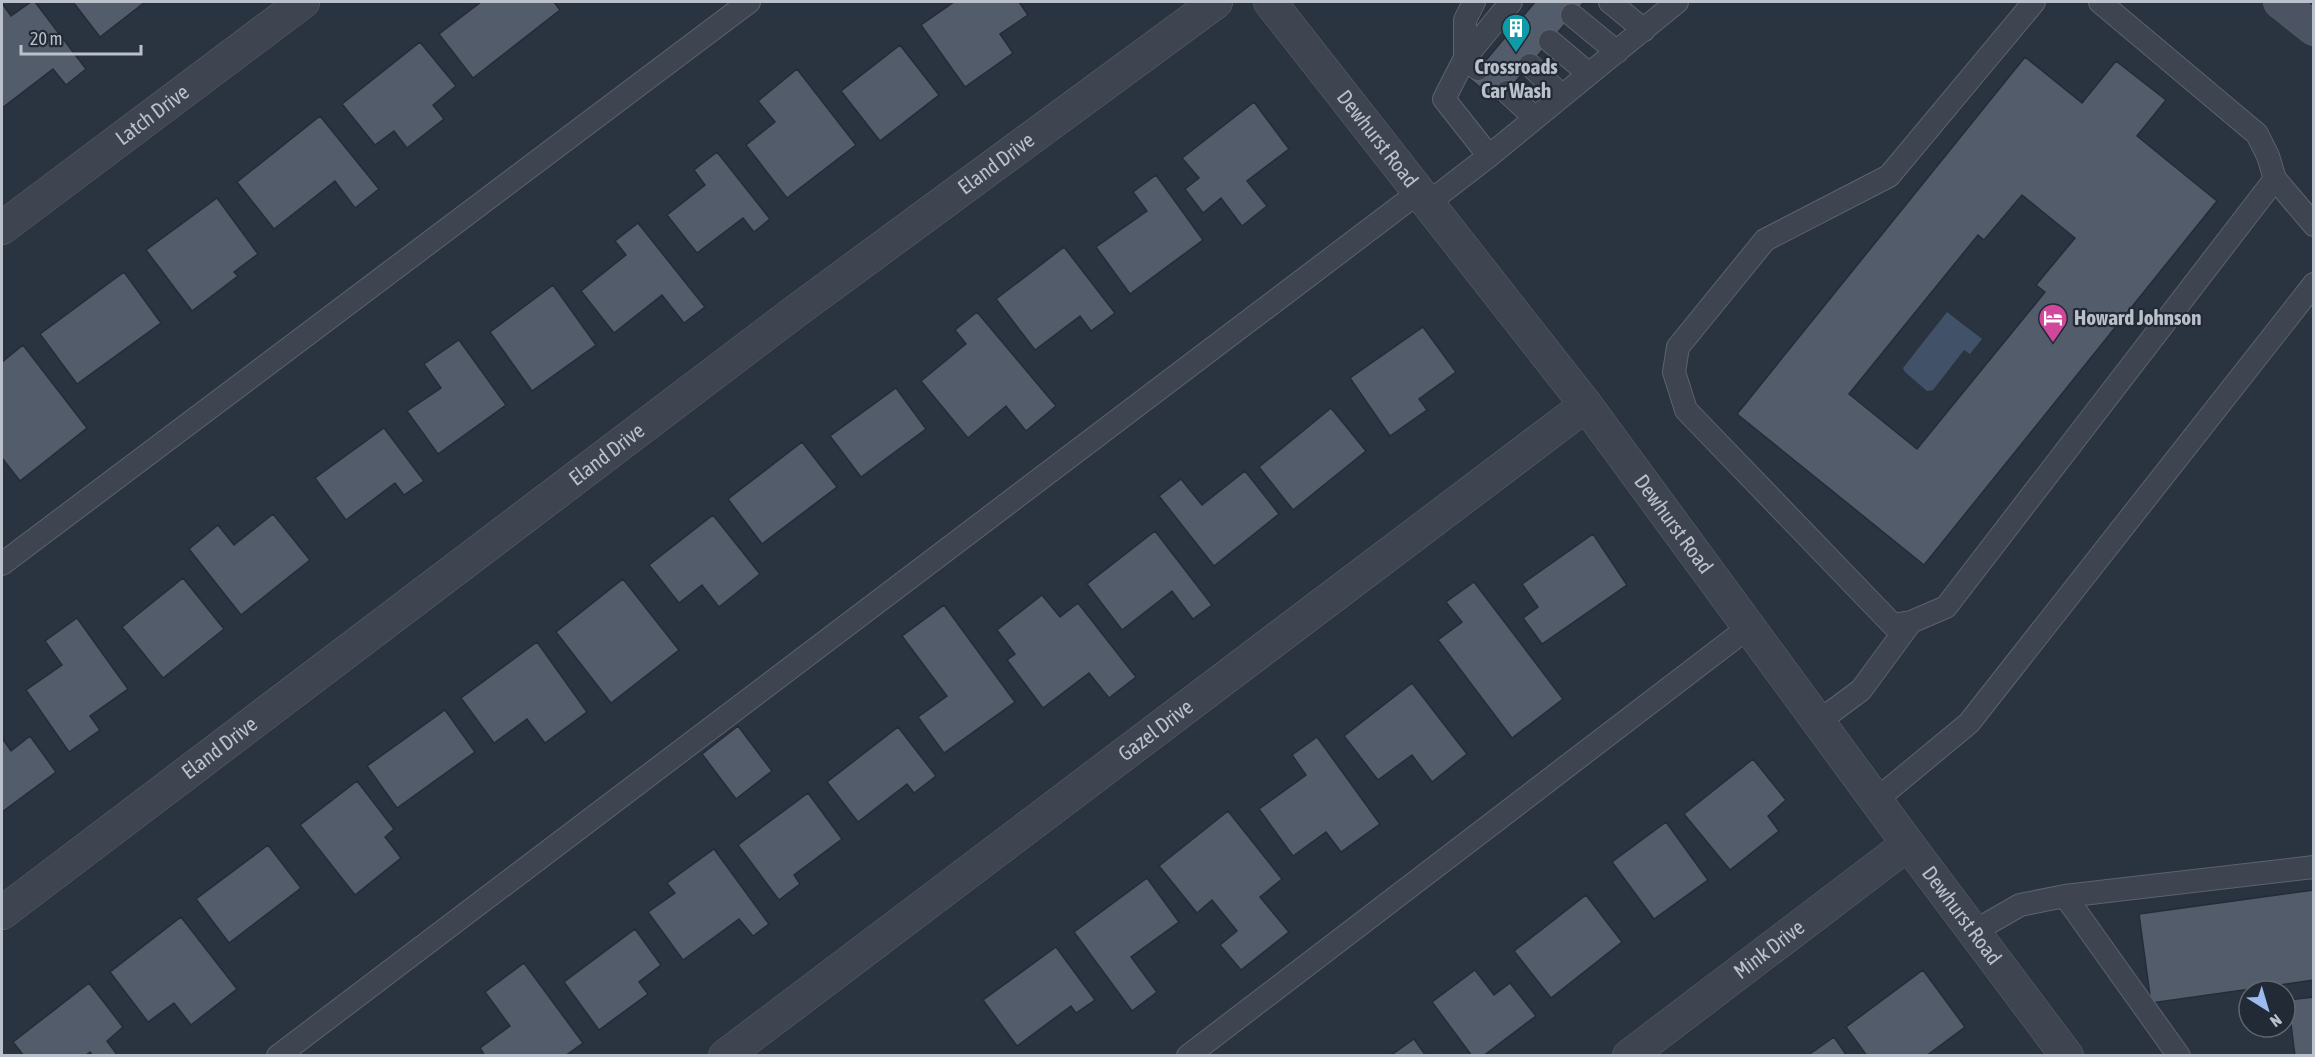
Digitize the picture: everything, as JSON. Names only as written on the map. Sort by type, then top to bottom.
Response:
[{"type":"main road","points":[[2280,2],[2313,28]]},
{"type":"street","name":"Latch Drive","points":[[2,228],[303,2]]},
{"type":"street","name":"Eland Drive","points":[[2,913],[796,311],[1216,2]]},
{"type":"street","name":"Dewhurst Road","points":[[1270,2],[1586,405],[1973,932],[2067,1056]]},
{"type":"street","name":"Gazel Drive","points":[[725,1056],[1586,405]]},
{"type":"street","name":"Mink Drive","points":[[1629,1056],[1908,844]]},
{"type":"lane","points":[[2,564],[749,2]]},
{"type":"lane","points":[[1472,64],[1465,20],[1474,2]]},
{"type":"lane","points":[[1610,2],[1644,30]]},
{"type":"lane","points":[[278,1056],[1423,197],[1489,156],[1677,2]]},
{"type":"lane","points":[[2034,2],[1888,176],[1765,240],[1678,347],[1674,372],[1686,410],[1893,626],[1911,622],[1946,607],[2275,179]]},
{"type":"lane","points":[[2100,2],[2257,134],[2268,156],[2275,179],[2313,225]]},
{"type":"lane","points":[[1489,156],[1444,99],[1496,35],[1513,9]]},
{"type":"lane","points":[[1572,15],[1617,52]]},
{"type":"lane","points":[[1550,41],[1589,74]]},
{"type":"lane","points":[[1530,65],[1562,96]]},
{"type":"lane","points":[[1507,92],[1535,118]]},
{"type":"lane","points":[[1876,800],[1969,723],[2313,284]]},
{"type":"lane","points":[[1818,722],[1861,690],[1911,622]]},
{"type":"lane","points":[[1188,1056],[1749,627]]},
{"type":"lane","points":[[1973,932],[2020,905],[2065,896],[2313,867]]},
{"type":"lane","points":[[2065,896],[2179,1056]]},
{"type":"water","points":[[1947,312],[1982,339],[1970,354],[1964,350],[1933,390],[1927,391],[1903,368]]},
{"type":"building","points":[[31,2],[35,2],[86,69],[66,85],[53,69],[2,108],[2,3],[11,16]]},
{"type":"building","points":[[73,2],[145,2],[100,37]]},
{"type":"building","points":[[481,2],[554,2],[560,10],[473,78],[439,34]]},
{"type":"building","points":[[954,2],[1019,2],[1028,15],[1000,34],[1013,53],[965,87],[921,25]]},
{"type":"building","name":"Crossroads Car Wash","points":[[1535,2],[1584,2],[1498,102],[1470,79]]},
{"type":"building","points":[[420,42],[456,86],[433,105],[444,119],[407,148],[394,131],[375,145],[342,104]]},
{"type":"building","points":[[900,45],[939,95],[880,141],[841,91]]},
{"type":"building","name":"Howard Johnson","points":[[2025,57],[2082,103],[2116,61],[2166,100],[2137,136],[2217,201],[1924,565],[1737,414]],"holes":[[[2022,195],[2075,238],[2036,285],[2045,292],[1917,449],[1849,394],[1978,235],[1984,240]]]},
{"type":"building","points":[[797,69],[856,145],[787,198],[746,145],[775,122],[758,101]]},
{"type":"building","points":[[1254,102],[1289,149],[1247,181],[1267,206],[1242,226],[1221,198],[1203,213],[1185,189],[1199,178],[1182,158]]},
{"type":"building","points":[[320,116],[379,189],[355,208],[335,181],[274,229],[237,182]]},
{"type":"building","points":[[717,152],[770,219],[754,232],[743,218],[697,253],[667,215],[705,185],[694,170]]},
{"type":"building","points":[[1156,175],[1203,240],[1130,294],[1096,247],[1147,211],[1133,192]]},
{"type":"building","points":[[217,198],[258,254],[234,272],[238,276],[192,311],[146,250]]},
{"type":"building","points":[[638,223],[705,307],[684,323],[662,295],[614,333],[581,291],[626,255],[615,241]]},
{"type":"building","points":[[1064,247],[1115,313],[1091,331],[1080,316],[1035,350],[996,299]]},
{"type":"building","points":[[124,272],[161,323],[77,384],[40,334]]},
{"type":"building","points":[[553,285],[596,345],[532,391],[490,332]]},
{"type":"building","points":[[977,312],[1056,406],[1026,431],[1006,406],[968,438],[921,381],[966,344],[955,330]]},
{"type":"building","points":[[1423,327],[1456,372],[1419,399],[1427,410],[1390,436],[1350,378]]},
{"type":"building","points":[[459,340],[506,405],[438,454],[407,411],[441,388],[424,364]]},
{"type":"building","points":[[23,345],[87,428],[20,481],[2,458],[2,362]]},
{"type":"building","points":[[896,388],[926,429],[861,477],[830,436]]},
{"type":"building","points":[[1331,408],[1366,451],[1293,510],[1259,467]]},
{"type":"building","points":[[384,428],[424,481],[404,495],[395,483],[346,520],[315,478]]},
{"type":"building","points":[[802,442],[837,487],[762,544],[728,499]]},
{"type":"building","points":[[1245,471],[1279,514],[1214,566],[1159,496],[1181,479],[1202,505]]},
{"type":"building","points":[[273,514],[310,560],[241,615],[189,549],[218,525],[234,545]]},
{"type":"building","points":[[713,515],[760,574],[719,607],[702,585],[679,603],[649,565]]},
{"type":"building","points":[[1155,531],[1212,605],[1193,619],[1172,591],[1122,630],[1087,584]]},
{"type":"building","points":[[1593,534],[1627,585],[1542,644],[1523,618],[1538,607],[1522,584]]},
{"type":"building","points":[[183,578],[224,629],[163,678],[122,627]]},
{"type":"building","points":[[623,579],[679,650],[611,703],[556,632]]},
{"type":"building","points":[[1474,582],[1563,699],[1512,738],[1438,640],[1462,622],[1446,602]]},
{"type":"building","points":[[1042,595],[1060,617],[1078,603],[1136,677],[1109,698],[1089,673],[1043,708],[1007,660],[1015,654],[997,630]]},
{"type":"building","points":[[944,605],[1015,702],[944,753],[918,717],[947,696],[902,636]]},
{"type":"building","points":[[77,618],[128,689],[90,716],[100,730],[69,752],[26,690],[62,665],[45,641]]},
{"type":"building","points":[[537,642],[587,712],[545,743],[527,719],[494,743],[461,698]]},
{"type":"building","points":[[1412,683],[1467,754],[1432,782],[1412,755],[1378,780],[1344,736]]},
{"type":"building","points":[[445,710],[475,752],[397,808],[367,766]]},
{"type":"building","points":[[738,726],[772,771],[736,799],[702,754]]},
{"type":"building","points":[[898,727],[936,776],[914,793],[907,784],[858,822],[827,782]]},
{"type":"building","points":[[30,736],[56,772],[2,812],[2,738],[11,751]]},
{"type":"building","points":[[1317,737],[1380,824],[1341,852],[1326,832],[1293,856],[1259,809],[1306,775],[1292,755]]},
{"type":"building","points":[[1753,759],[1786,800],[1768,816],[1779,831],[1730,870],[1684,814]]},
{"type":"building","points":[[357,781],[394,829],[385,837],[401,858],[355,895],[300,825]]},
{"type":"building","points":[[808,793],[842,839],[794,875],[800,884],[779,900],[738,845]]},
{"type":"building","points":[[1228,811],[1282,879],[1260,897],[1289,932],[1241,970],[1220,945],[1237,931],[1212,900],[1197,913],[1159,866]]},
{"type":"building","points":[[1666,822],[1708,880],[1654,919],[1612,862]]},
{"type":"building","points":[[268,845],[301,888],[229,943],[196,899]]},
{"type":"building","points":[[714,849],[769,924],[753,936],[739,919],[683,960],[648,912],[675,893],[667,883]]},
{"type":"building","points":[[1147,878],[1179,922],[1131,957],[1157,992],[1132,1011],[1074,932]]},
{"type":"building","points":[[2314,890],[2314,980],[2297,982],[2297,979],[2237,979],[2237,991],[2151,1003],[2139,914]]},
{"type":"building","points":[[1586,895],[1622,942],[1551,998],[1514,951]]},
{"type":"building","points":[[181,917],[237,989],[191,1025],[174,1003],[148,1022],[110,972]]},
{"type":"building","points":[[635,929],[661,965],[639,982],[648,994],[599,1030],[564,982]]},
{"type":"building","points":[[1056,947],[1095,1000],[1076,1013],[1071,1006],[1017,1046],[983,1000]]},
{"type":"building","points":[[524,963],[583,1043],[565,1056],[485,1056],[480,1048],[510,1026],[485,992]]},
{"type":"building","points":[[1475,970],[1494,995],[1510,983],[1536,1016],[1483,1056],[1472,1056],[1432,1002]]},
{"type":"building","points":[[1923,970],[1965,1027],[1926,1056],[1867,1056],[1846,1027]]},
{"type":"building","points":[[89,983],[123,1027],[107,1041],[118,1056],[93,1056],[90,1052],[85,1056],[24,1056],[13,1042]]},
{"type":"building","points":[[2314,997],[2314,1056],[2295,1056],[2293,1039],[2297,1039],[2297,999]]},
{"type":"building","points":[[1834,1037],[1847,1056],[1811,1056],[1810,1054]]},
{"type":"building","points":[[1414,1039],[1426,1056],[1390,1056]]},
{"type":"place","name":"Crossroads Car Wash","points":[[1516,54]]},
{"type":"place","name":"Howard Johnson","points":[[2053,344]]}]
